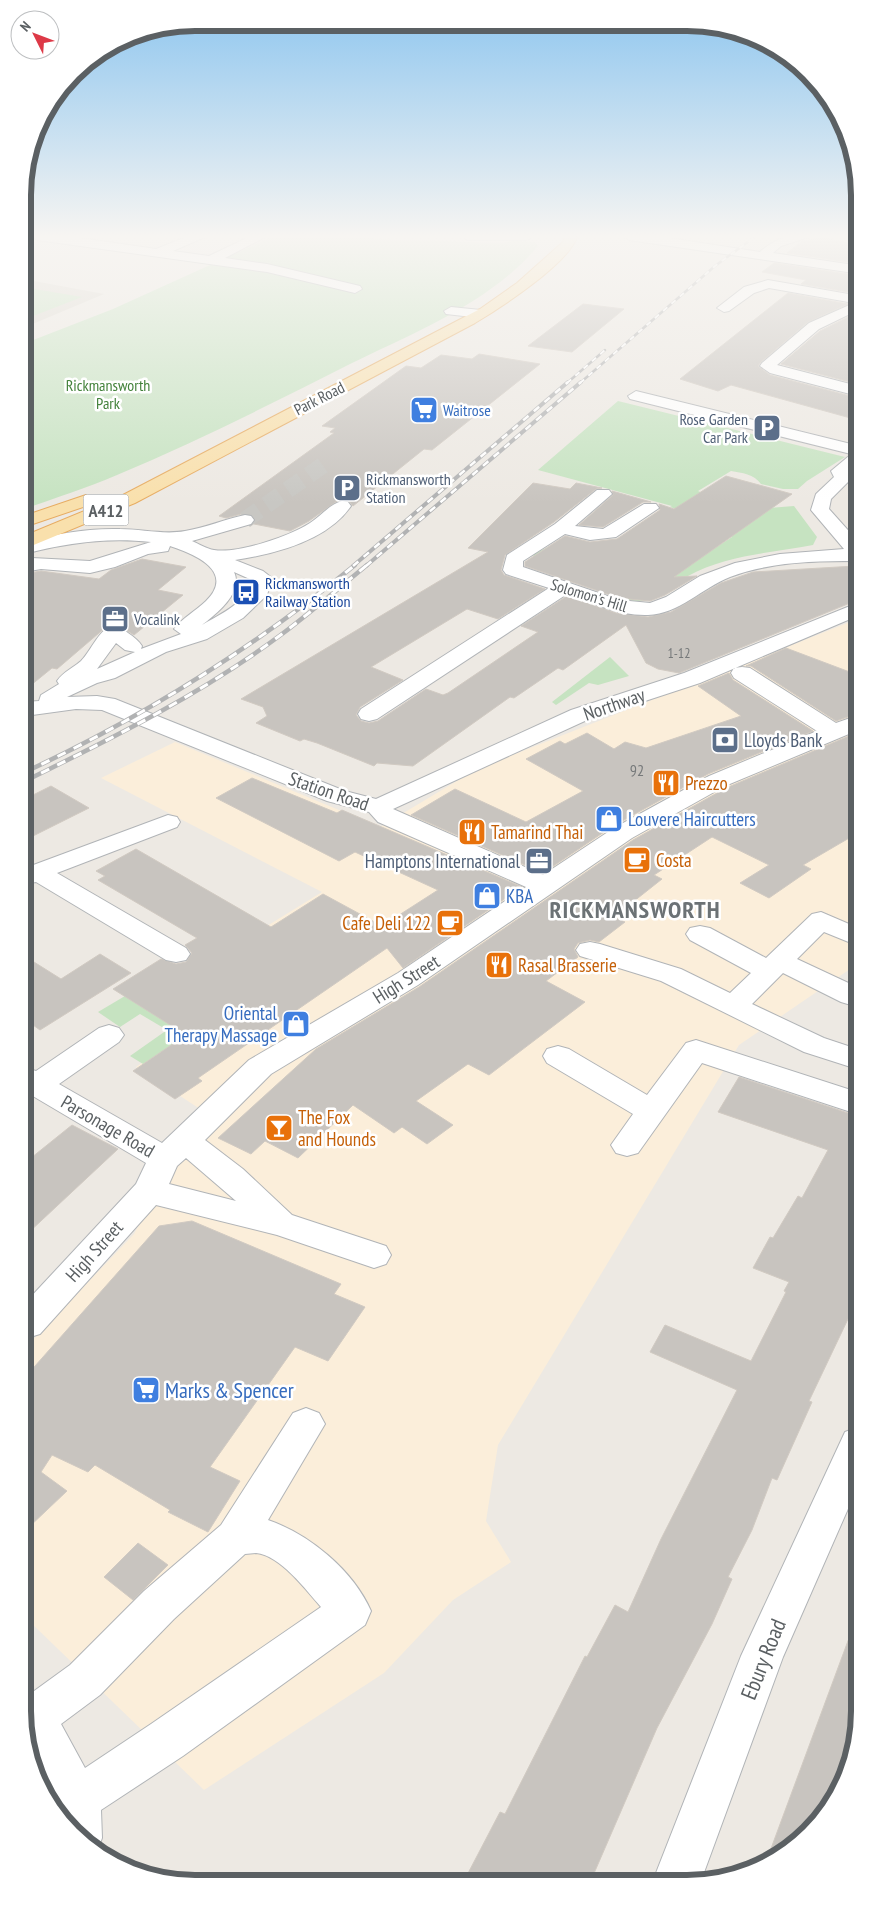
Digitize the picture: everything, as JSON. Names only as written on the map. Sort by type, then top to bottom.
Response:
[{"type":"main road","name":"Park Road","points":[[32,540],[121,503],[460,325]]},
{"type":"main road","name":"Park Road","points":[[32,519],[113,489],[184,469]]},
{"type":"street","points":[[816,325],[767,366],[774,370],[851,389]]},
{"type":"street","points":[[636,396],[851,449]]},
{"type":"street","points":[[851,463],[840,470],[843,478],[842,482],[822,498],[820,510],[851,545]]},
{"type":"street","points":[[562,528],[603,494]]},
{"type":"street","points":[[32,565],[49,563],[87,567],[112,562],[124,554],[155,547],[231,556],[287,541],[315,529],[342,506]]},
{"type":"street","points":[[562,528],[591,536],[606,535],[650,508]]},
{"type":"street","points":[[32,546],[55,540],[102,536],[163,539],[186,537],[245,520],[216,538],[204,553]]},
{"type":"street","name":"Solomon's Hill","points":[[562,528],[514,559],[512,570],[618,607],[650,609],[667,606],[706,581],[752,565],[789,558],[851,555]]},
{"type":"street","points":[[102,536],[121,544],[126,551],[124,554]]},
{"type":"street","points":[[32,709],[59,692],[89,678],[107,673],[159,648],[200,635],[242,608],[260,591],[262,578],[235,574],[204,553],[163,539]]},
{"type":"street","points":[[59,692],[73,675],[89,665],[91,649],[115,632],[132,646],[159,648],[213,605],[226,590],[235,574],[287,541]]},
{"type":"street","points":[[369,714],[564,587]]},
{"type":"street","name":"Northway","points":[[378,807],[579,715],[700,674],[851,612]]},
{"type":"street","points":[[107,673],[102,688],[108,704]]},
{"type":"street","points":[[742,673],[833,731]]},
{"type":"street","name":"Station Road","points":[[32,710],[93,700],[108,704],[336,796],[378,807],[387,817],[546,886]]},
{"type":"street","name":"High Street","points":[[31,1319],[149,1191],[175,1150],[260,1067],[408,979],[623,833],[717,781],[851,725]]},
{"type":"street","points":[[32,875],[86,853],[126,841],[167,821]]},
{"type":"street","points":[[32,875],[176,954]]},
{"type":"street","points":[[733,1006],[821,920],[851,934]]},
{"type":"street","points":[[700,934],[850,996]]},
{"type":"street","points":[[590,950],[672,975],[814,1045],[850,1057]]},
{"type":"street","points":[[32,1082],[109,1035]]},
{"type":"street","points":[[628,1144],[696,1050],[850,1101]]},
{"type":"street","points":[[558,1056],[652,1111]]},
{"type":"street","name":"Parsonage Road","points":[[32,1082],[232,1177],[281,1224]]},
{"type":"street","points":[[149,1191],[281,1224],[374,1256]]},
{"type":"street","points":[[31,1716],[85,1680],[159,1605],[235,1538],[306,1424]]},
{"type":"street","name":"Ebury Road","points":[[679,1875],[762,1656],[850,1460]]},
{"type":"street","points":[[32,1717],[78,1819],[167,1740],[350,1611],[305,1560],[284,1545],[261,1536],[235,1538]]},
{"type":"shaded area","points":[[851,622],[850,969],[739,1045],[498,1445],[486,1521],[511,1562],[453,1600],[384,1673],[204,1790],[31,1623],[31,1342],[134,1234],[200,1109],[136,1067],[209,1017],[175,983],[322,892],[101,778],[175,742],[380,827],[477,769]]},
{"type":"green space","name":"Rickmansworth Park","points":[[72,325],[430,325],[176,449],[106,480],[32,506],[32,341]]},
{"type":"green space","points":[[618,401],[845,457],[807,481],[798,489],[783,489],[761,484],[751,476],[731,471],[698,491],[719,500],[769,508],[794,506],[817,537],[813,545],[718,563],[688,576],[652,598],[638,601],[614,596],[532,559],[534,554],[560,541],[703,556],[732,537],[683,511],[670,507],[672,506],[538,470]]},
{"type":"green space","points":[[610,657],[629,676],[598,685],[589,683],[556,705],[552,702]]},
{"type":"green space","points":[[125,996],[214,1018],[175,1060],[161,1052],[143,1064],[130,1056],[167,1030],[140,1014],[120,1027],[98,1012]]},
{"type":"building","points":[[556,325],[605,325],[572,352],[528,346]]},
{"type":"building","points":[[748,325],[805,325],[758,366],[770,375],[851,396],[851,418],[731,385],[718,391],[680,379]]},
{"type":"building","points":[[832,325],[851,325],[851,382],[781,364],[820,331]]},
{"type":"building","points":[[479,354],[540,364],[432,450],[424,449],[353,506],[348,500],[337,501],[309,521],[290,531],[254,524],[256,520],[251,514],[245,513],[226,518],[219,516],[334,433],[330,432],[335,428],[322,426],[406,366],[421,368],[441,355],[472,359]]},
{"type":"building","points":[[726,476],[792,494],[674,577],[697,576],[665,595],[650,601],[619,598],[525,566],[525,562],[565,536],[590,542],[617,539],[660,510],[659,504],[674,509]]},
{"type":"building","points":[[533,483],[570,489],[576,483],[602,488],[596,489],[554,522],[505,555],[501,570],[504,575],[545,589],[498,619],[467,609],[371,667],[403,680],[360,707],[356,715],[361,721],[369,723],[378,721],[426,689],[443,695],[448,693],[538,632],[521,626],[567,596],[616,613],[648,617],[671,612],[721,583],[753,572],[851,566],[851,603],[679,673],[658,669],[646,663],[626,625],[563,670],[558,668],[514,698],[510,697],[413,766],[377,763],[374,766],[317,743],[304,739],[300,741],[256,723],[267,716],[263,707],[241,699],[488,552],[468,548]]},
{"type":"building","points":[[612,491],[651,502],[643,502],[603,527],[579,525],[613,495]]},
{"type":"building","name":"Vocalink","points":[[142,559],[186,567],[158,590],[183,595],[134,635],[120,626],[106,627],[57,669],[52,668],[32,685],[32,573],[41,571],[99,579],[111,570]]},
{"type":"building","points":[[786,648],[851,672],[851,716],[836,721],[751,666],[746,666]]},
{"type":"building","points":[[729,673],[733,680],[813,731],[708,774],[613,826],[543,873],[411,815],[455,789],[526,822],[583,791],[526,759],[560,741],[565,744],[587,733],[614,749],[625,742],[646,748],[741,716],[698,686]]},
{"type":"building","points":[[851,735],[851,837],[803,865],[811,869],[769,898],[740,883],[769,865],[712,837],[654,875],[662,879],[614,917],[625,922],[599,942],[590,940],[578,943],[574,949],[578,957],[546,981],[585,1002],[489,1075],[468,1064],[416,1101],[453,1125],[427,1144],[402,1127],[394,1133],[353,1105],[298,1158],[265,1141],[251,1154],[218,1138],[316,1049],[419,987],[633,840],[726,788]]},
{"type":"building","points":[[252,778],[337,813],[342,810],[522,887],[403,968],[387,948],[198,1078],[202,1081],[175,1099],[133,1071],[186,1035],[113,989],[161,959],[176,964],[186,962],[192,953],[185,945],[197,938],[98,880],[105,876],[96,871],[136,849],[271,927],[323,894],[382,926],[438,890],[355,852],[339,861],[216,798]]},
{"type":"building","points":[[51,786],[89,808],[32,837],[32,796]]},
{"type":"building","points":[[100,954],[131,973],[40,1030],[31,1024],[31,960],[61,979]]},
{"type":"building","points":[[739,1077],[850,1114],[850,1314],[809,1401],[812,1402],[777,1480],[772,1478],[752,1530],[728,1577],[732,1579],[712,1624],[657,1728],[593,1875],[467,1875],[500,1812],[505,1814],[585,1656],[587,1657],[615,1605],[628,1612],[661,1539],[737,1390],[650,1352],[665,1325],[751,1361],[786,1292],[784,1291],[789,1282],[753,1268],[770,1237],[773,1238],[798,1196],[802,1198],[828,1150],[718,1112]]},
{"type":"building","points":[[72,1125],[118,1149],[31,1230],[31,1158]]},
{"type":"building","name":"Marks & Spencer","points":[[192,1221],[341,1284],[334,1294],[365,1307],[328,1361],[295,1347],[210,1467],[240,1481],[208,1532],[168,1512],[170,1510],[95,1465],[88,1472],[52,1455],[41,1472],[67,1491],[31,1525],[31,1370],[159,1226]]},
{"type":"building","points":[[138,1543],[168,1565],[133,1600],[104,1577]]},
{"type":"building","points":[[850,1635],[850,1722],[845,1753],[838,1774],[829,1793],[810,1819],[795,1834],[770,1852]]},
{"type":"tunnel","points":[[245,520],[326,463]]},
{"type":"railway","points":[[580,383],[647,325]]},
{"type":"railway","points":[[567,383],[605,350]]},
{"type":"railway","points":[[353,566],[568,382]]},
{"type":"railway","points":[[366,566],[581,382]]},
{"type":"railway","points":[[32,769],[112,728],[196,679],[277,625],[355,565]]},
{"type":"railway","points":[[32,778],[157,714],[221,676],[282,634],[367,565]]},
{"type":"place","name":"Waitrose","points":[[424,410]]},
{"type":"place","name":"Rose Garden Car Park","points":[[767,428]]},
{"type":"place","name":"Rickmansworth Station","points":[[347,488]]},
{"type":"place","name":"Rickmansworth Railway Station","points":[[246,592]]},
{"type":"place","name":"Vocalink","points":[[115,619]]},
{"type":"place","name":"Lloyds Bank","points":[[725,740]]},
{"type":"place","name":"Prezzo","points":[[666,783]]},
{"type":"place","name":"Louvere Haircutters","points":[[609,819]]},
{"type":"place","name":"Tamarind Thai","points":[[472,832]]},
{"type":"place","name":"Costa","points":[[637,860]]},
{"type":"place","name":"Hamptons International","points":[[539,861]]},
{"type":"place","name":"KBA","points":[[487,896]]},
{"type":"place","name":"Cafe Deli 122","points":[[450,923]]},
{"type":"place","name":"Rasal Brasserie","points":[[499,965]]},
{"type":"place","name":"Oriental Therapy Massage","points":[[296,1024]]},
{"type":"place","name":"The Fox and Hounds","points":[[279,1128]]},
{"type":"place","name":"Marks & Spencer","points":[[146,1390]]},
{"type":"district","name":"RICKMANSWORTH","points":[[635,909]]}]
